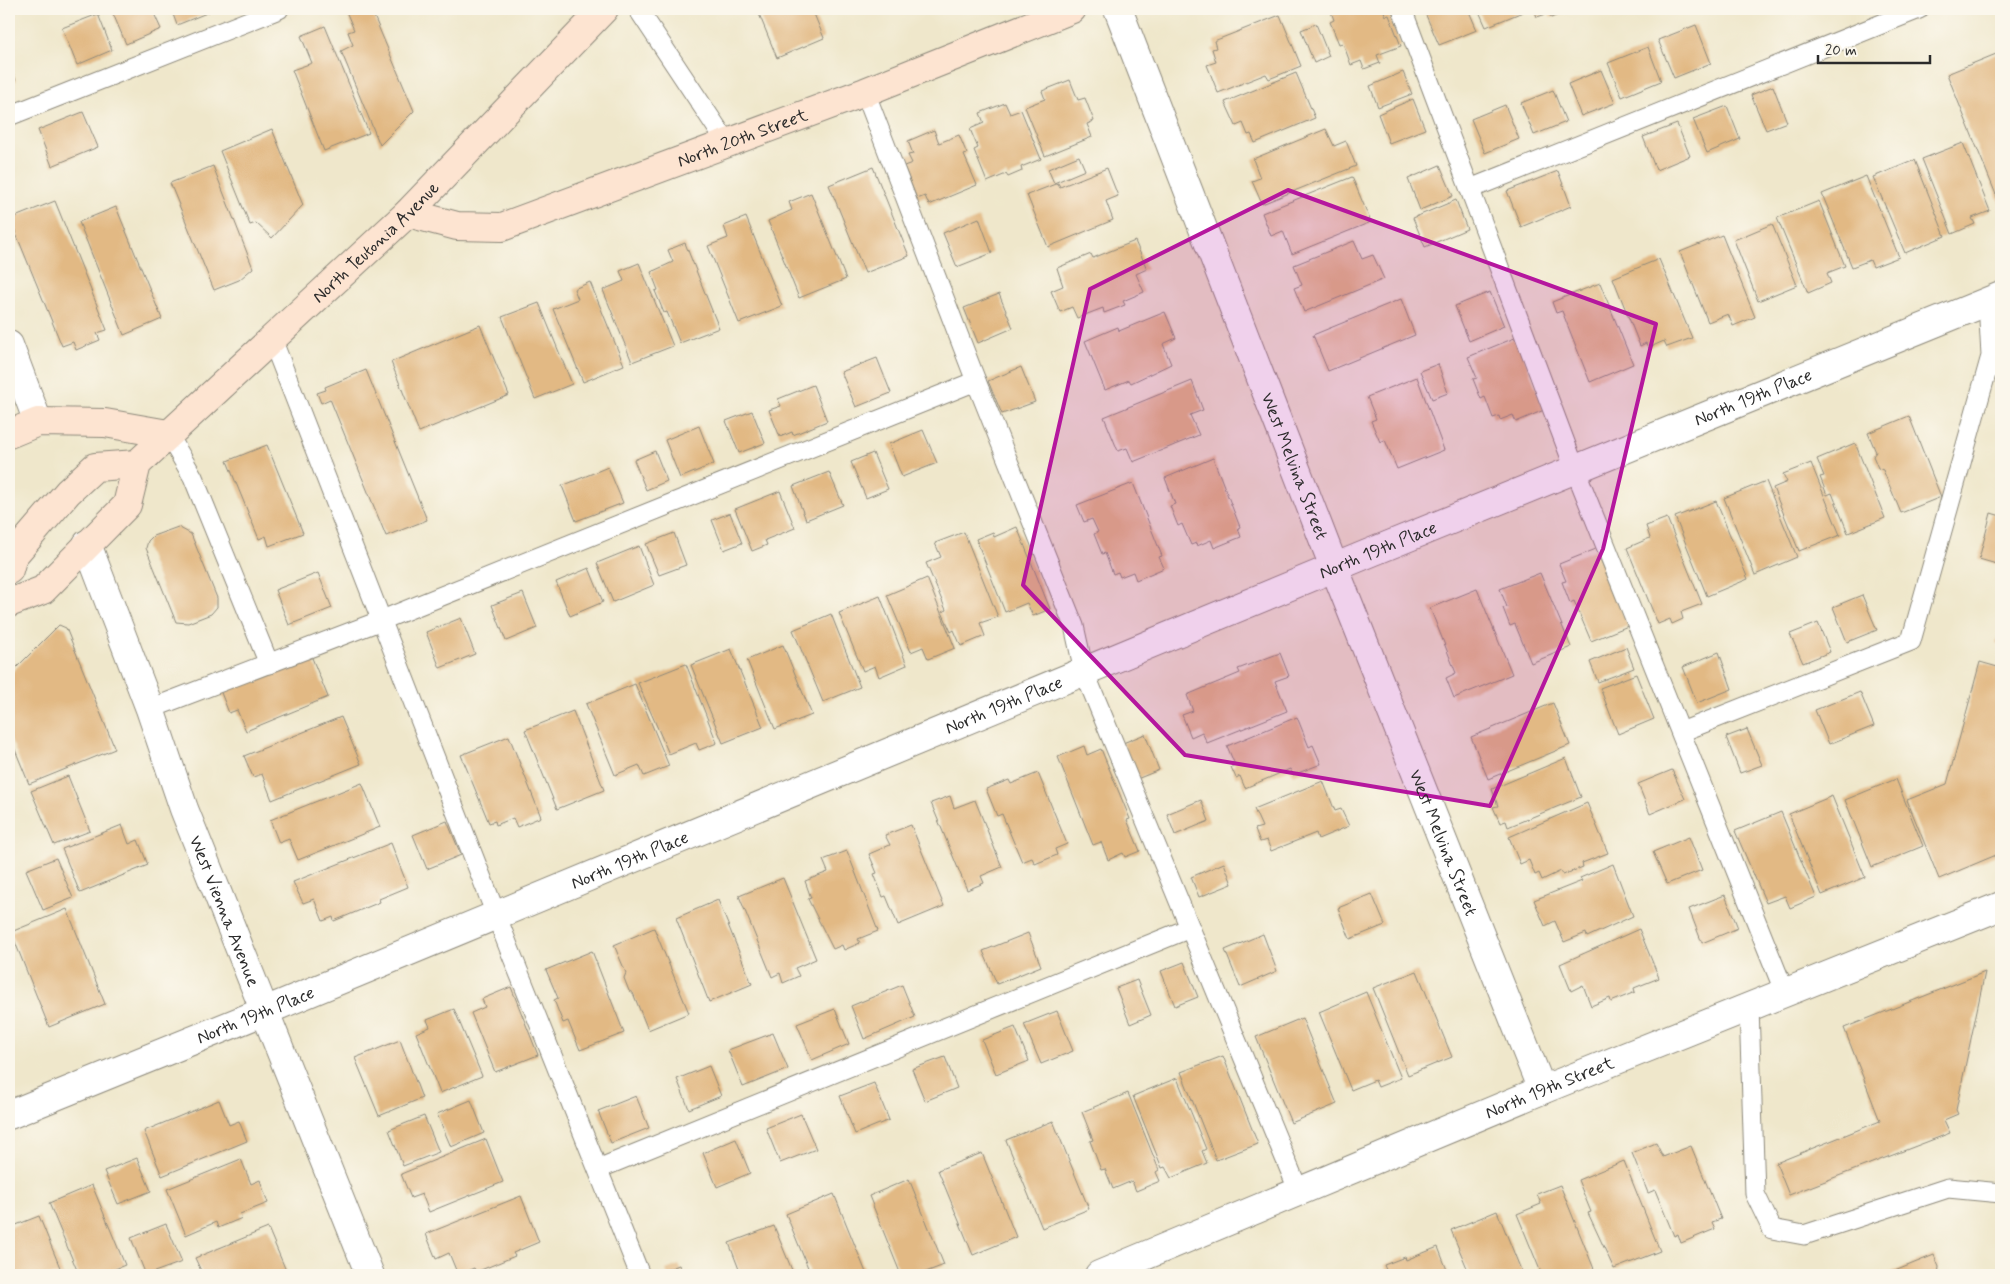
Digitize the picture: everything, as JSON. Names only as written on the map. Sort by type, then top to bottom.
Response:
[{"type":"main road","name":"North Teutonia Avenue","points":[[137,464],[408,212],[604,9]]},
{"type":"main road","name":"North 20th Street","points":[[408,212],[457,226],[502,227],[865,92],[1072,9]]},
{"type":"main road","points":[[9,434],[38,422],[105,423],[168,434]]},
{"type":"main road","points":[[9,570],[13,556],[68,492],[95,467],[137,464],[128,505],[43,590],[9,603]]},
{"type":"street","name":"West Melvina Street","points":[[1118,9],[1334,567],[1542,1090]]},
{"type":"street","name":"North 19th Place","points":[[9,1115],[265,1011],[1334,567],[1995,299]]},
{"type":"street","points":[[9,345],[38,422]]},
{"type":"street","name":"West Vienna Avenue","points":[[87,544],[150,710],[184,809],[370,1275]]},
{"type":"street","name":"North 19th Street","points":[[1099,1275],[1542,1090],[2001,906]]},
{"type":"lane","points":[[9,116],[279,9]]},
{"type":"lane","points":[[638,9],[727,143]]},
{"type":"lane","points":[[1402,9],[1575,469],[1785,993]]},
{"type":"lane","points":[[1470,189],[1919,9]]},
{"type":"lane","points":[[865,92],[976,381],[1074,626],[1084,671],[1299,1192]]},
{"type":"lane","points":[[1681,732],[1911,641],[1991,356],[1995,299]]},
{"type":"lane","points":[[272,339],[640,1275]]},
{"type":"lane","points":[[150,710],[382,620],[976,381]]},
{"type":"lane","points":[[168,434],[193,477],[269,664]]},
{"type":"lane","points":[[598,1170],[1190,928]]},
{"type":"lane","points":[[1749,1007],[1755,1194],[1772,1229],[1804,1235],[1948,1188],[2001,1193]]},
{"type":"highlighted area","points":[[1288,190],[1656,324],[1603,549],[1490,806],[1185,755],[1023,585],[1090,289]]},
{"type":"building","points":[[111,9],[152,9],[161,29],[126,44]]},
{"type":"building","points":[[171,9],[208,9],[209,12],[177,25]]},
{"type":"building","points":[[345,9],[371,9],[414,111],[380,145],[341,51],[353,45],[348,32],[354,30]]},
{"type":"building","points":[[757,9],[812,9],[824,38],[777,58]]},
{"type":"building","points":[[1330,9],[1383,9],[1386,16],[1389,15],[1401,46],[1377,55],[1380,63],[1364,69],[1361,61],[1351,65],[1343,43],[1339,44],[1330,22],[1334,20]]},
{"type":"building","points":[[1420,9],[1468,9],[1477,30],[1439,45],[1425,13],[1422,14]]},
{"type":"building","points":[[1478,9],[1530,9],[1486,27]]},
{"type":"building","points":[[1534,9],[1572,9],[1551,18],[1549,13],[1537,17]]},
{"type":"building","points":[[98,14],[112,50],[77,65],[62,28]]},
{"type":"building","points":[[1280,15],[1301,66],[1269,79],[1266,74],[1218,93],[1207,65],[1216,62],[1212,49],[1216,48],[1214,41]]},
{"type":"building","points":[[1316,24],[1329,56],[1314,63],[1301,30]]},
{"type":"building","points":[[1696,25],[1711,63],[1674,78],[1658,40]]},
{"type":"building","points":[[325,26],[369,133],[324,151],[292,70],[312,63],[301,36]]},
{"type":"building","points":[[1648,47],[1661,81],[1622,97],[1608,63]]},
{"type":"building","points":[[2001,52],[2001,207],[1947,74]]},
{"type":"building","points":[[9,62],[16,81],[9,84]]},
{"type":"building","points":[[1601,70],[1615,103],[1581,116],[1568,84]]},
{"type":"building","points":[[1403,72],[1412,94],[1378,107],[1370,86]]},
{"type":"building","points":[[1296,73],[1315,118],[1255,143],[1251,134],[1248,135],[1243,123],[1236,126],[1225,102]]},
{"type":"building","points":[[1070,80],[1078,100],[1085,98],[1094,121],[1087,124],[1092,137],[1045,156],[1025,107],[1045,99],[1042,91]]},
{"type":"building","points":[[1773,86],[1787,122],[1766,130],[1751,95]]},
{"type":"building","points":[[1553,90],[1566,122],[1534,135],[1521,103]]},
{"type":"building","points":[[1413,99],[1425,129],[1389,143],[1378,114]]},
{"type":"building","points":[[1005,103],[1010,114],[1021,110],[1041,159],[1021,167],[1022,171],[1008,177],[1006,174],[987,182],[974,150],[978,148],[970,129],[984,123],[980,113]]},
{"type":"building","points":[[1505,105],[1519,139],[1485,153],[1471,119]]},
{"type":"building","points":[[1727,106],[1740,139],[1707,153],[1693,119]]},
{"type":"building","points":[[83,112],[98,147],[52,166],[38,130]]},
{"type":"building","points":[[1677,124],[1690,156],[1656,170],[1643,137]]},
{"type":"building","points":[[272,129],[303,205],[272,238],[256,223],[250,225],[220,151]]},
{"type":"building","points":[[1326,129],[1334,146],[1346,141],[1356,166],[1262,204],[1252,181],[1260,178],[1253,159]]},
{"type":"building","points":[[934,130],[939,143],[959,135],[967,154],[964,155],[977,185],[929,205],[925,196],[917,199],[904,166],[912,163],[908,155],[913,154],[908,141]]},
{"type":"building","points":[[1963,143],[1990,211],[1972,218],[1975,224],[1952,234],[1922,159]]},
{"type":"building","points":[[1079,156],[1085,170],[1054,183],[1048,169]]},
{"type":"building","points":[[1915,160],[1945,236],[1905,253],[1873,177]]},
{"type":"building","points":[[1440,165],[1453,196],[1420,210],[1408,179]]},
{"type":"building","points":[[213,166],[253,268],[239,280],[214,290],[170,183]]},
{"type":"building","points":[[873,167],[909,256],[865,273],[829,185]]},
{"type":"building","points":[[1107,168],[1118,196],[1106,201],[1113,220],[1048,247],[1027,195],[1058,183],[1060,187]]},
{"type":"building","points":[[1558,171],[1571,206],[1521,227],[1507,191]]},
{"type":"building","points":[[1866,176],[1899,257],[1873,267],[1870,260],[1852,267],[1822,194]]},
{"type":"building","points":[[1352,177],[1371,222],[1292,254],[1283,231],[1271,236],[1262,213]]},
{"type":"building","points":[[811,193],[846,279],[799,298],[768,221],[792,210],[789,202]]},
{"type":"building","points":[[1456,200],[1467,229],[1425,247],[1413,218]]},
{"type":"building","points":[[55,201],[107,330],[97,333],[100,340],[76,350],[73,342],[62,346],[10,219]]},
{"type":"building","points":[[1819,201],[1845,266],[1827,273],[1831,283],[1808,293],[1777,218]]},
{"type":"building","points":[[116,207],[162,319],[124,335],[79,222]]},
{"type":"building","points":[[746,217],[782,306],[739,323],[708,246],[728,238],[724,226]]},
{"type":"building","points":[[979,218],[992,253],[957,267],[943,233]]},
{"type":"building","points":[[1772,224],[1797,285],[1758,301],[1734,240]]},
{"type":"building","points":[[1722,235],[1755,317],[1733,326],[1728,314],[1708,322],[1680,252]]},
{"type":"building","points":[[1135,241],[1147,269],[1136,274],[1144,292],[1123,301],[1125,305],[1104,313],[1103,308],[1077,318],[1072,307],[1060,312],[1051,291],[1063,286],[1057,268],[1091,254],[1093,258]]},
{"type":"building","points":[[1354,241],[1362,259],[1373,255],[1384,279],[1304,312],[1294,288],[1302,285],[1294,265]]},
{"type":"building","points":[[685,243],[719,328],[680,343],[667,312],[664,313],[655,291],[658,290],[651,272],[673,262],[668,250]]},
{"type":"building","points":[[1659,259],[1692,338],[1667,347],[1664,341],[1648,348],[1646,343],[1640,346],[1613,278]]},
{"type":"building","points":[[639,263],[673,346],[632,362],[603,290],[624,281],[620,271]]},
{"type":"building","points":[[590,282],[624,365],[583,382],[553,309],[578,299],[574,289]]},
{"type":"building","points":[[1600,283],[1633,364],[1590,382],[1562,311],[1556,313],[1552,302]]},
{"type":"building","points":[[1490,292],[1504,326],[1469,341],[1455,306]]},
{"type":"building","points":[[999,294],[1013,328],[978,343],[964,308]]},
{"type":"building","points":[[1401,299],[1415,335],[1328,371],[1313,335]]},
{"type":"building","points":[[539,303],[572,384],[535,399],[502,317]]},
{"type":"building","points":[[1165,312],[1176,338],[1163,344],[1171,364],[1131,383],[1129,380],[1105,390],[1085,341],[1118,327],[1119,331]]},
{"type":"building","points":[[480,325],[509,395],[419,432],[391,362]]},
{"type":"building","points":[[1517,337],[1544,410],[1516,422],[1513,415],[1500,420],[1499,416],[1493,418],[1485,397],[1481,399],[1473,379],[1477,378],[1468,357]]},
{"type":"building","points":[[877,358],[891,393],[856,407],[841,372]]},
{"type":"building","points":[[1438,364],[1448,393],[1432,399],[1420,371]]},
{"type":"building","points":[[1021,367],[1035,402],[1002,414],[988,381]]},
{"type":"building","points":[[366,370],[427,520],[386,536],[330,399],[321,403],[317,393],[326,390],[325,387]]},
{"type":"building","points":[[1417,377],[1444,450],[1397,469],[1385,440],[1380,442],[1371,421],[1376,419],[1367,397]]},
{"type":"building","points":[[1192,381],[1203,410],[1190,415],[1199,435],[1133,462],[1127,448],[1118,451],[1104,417]]},
{"type":"building","points":[[813,385],[827,421],[793,435],[792,432],[780,437],[769,410],[781,406],[778,399]]},
{"type":"building","points":[[752,411],[765,443],[739,453],[726,421]]},
{"type":"building","points":[[1909,416],[1941,497],[1901,513],[1883,470],[1878,468],[1873,456],[1876,452],[1868,433]]},
{"type":"building","points":[[699,426],[714,464],[680,478],[665,440]]},
{"type":"building","points":[[923,430],[937,463],[902,477],[889,444]]},
{"type":"building","points":[[1855,443],[1885,518],[1848,533],[1832,493],[1827,495],[1820,477],[1824,476],[1817,459]]},
{"type":"building","points":[[267,445],[303,533],[269,546],[266,536],[259,539],[227,461]]},
{"type":"building","points":[[655,451],[667,481],[646,490],[634,460]]},
{"type":"building","points":[[873,453],[888,489],[866,498],[851,462]]},
{"type":"building","points":[[1213,458],[1240,527],[1238,528],[1241,537],[1214,548],[1211,540],[1197,546],[1196,543],[1191,545],[1182,524],[1178,526],[1170,506],[1175,504],[1165,478]]},
{"type":"building","points":[[1811,463],[1840,535],[1799,551],[1773,488],[1787,482],[1783,474]]},
{"type":"building","points":[[608,467],[623,503],[576,521],[562,486]]},
{"type":"building","points":[[829,472],[843,505],[806,520],[793,486]]},
{"type":"building","points":[[1766,481],[1797,557],[1755,575],[1724,498]]},
{"type":"building","points":[[1133,483],[1162,556],[1159,557],[1164,568],[1136,580],[1133,572],[1120,577],[1118,572],[1113,574],[1105,553],[1102,554],[1094,534],[1098,532],[1092,519],[1084,522],[1077,505]]},
{"type":"building","points":[[780,491],[795,528],[765,540],[767,545],[752,551],[735,509]]},
{"type":"building","points":[[1716,501],[1748,579],[1707,596],[1675,517]]},
{"type":"building","points":[[730,513],[742,543],[724,550],[712,520]]},
{"type":"building","points":[[1991,513],[2001,516],[2000,565],[1979,559]]},
{"type":"building","points":[[1667,518],[1702,604],[1681,612],[1683,619],[1672,624],[1670,619],[1658,624],[1627,548],[1650,538],[1646,526]]},
{"type":"building","points":[[178,527],[191,534],[217,598],[217,607],[211,614],[188,623],[176,622],[146,548],[148,541],[153,536]]},
{"type":"building","points":[[1017,527],[1050,609],[1033,616],[1027,603],[1005,612],[976,539],[993,532],[994,537]]},
{"type":"building","points":[[964,532],[998,617],[980,623],[985,636],[961,646],[954,630],[951,632],[942,612],[946,610],[926,563],[941,557],[935,543]]},
{"type":"building","points":[[674,533],[686,565],[659,575],[646,544]]},
{"type":"building","points":[[639,546],[654,585],[613,602],[597,563]]},
{"type":"building","points":[[1596,549],[1628,626],[1591,641],[1574,601],[1570,603],[1562,582],[1566,581],[1559,564]]},
{"type":"building","points":[[589,568],[603,602],[570,616],[556,582]]},
{"type":"building","points":[[318,573],[332,608],[289,625],[275,590]]},
{"type":"building","points":[[1540,573],[1571,647],[1531,663],[1515,624],[1510,626],[1503,608],[1507,607],[1500,589]]},
{"type":"building","points":[[927,578],[955,648],[928,659],[923,647],[911,652],[887,595]]},
{"type":"building","points":[[1477,589],[1512,674],[1454,698],[1446,678],[1456,673],[1430,608]]},
{"type":"building","points":[[523,593],[537,628],[506,641],[492,605]]},
{"type":"building","points":[[1862,595],[1877,630],[1847,642],[1833,607]]},
{"type":"building","points":[[880,596],[907,665],[879,677],[875,666],[863,671],[839,613]]},
{"type":"building","points":[[831,614],[860,687],[823,702],[793,630]]},
{"type":"building","points":[[461,618],[475,654],[440,668],[426,632]]},
{"type":"building","points":[[1818,623],[1830,652],[1803,663],[1790,634]]},
{"type":"building","points":[[59,625],[66,628],[115,749],[29,784],[9,735],[9,675]]},
{"type":"building","points":[[2001,625],[2001,644],[1996,643]]},
{"type":"building","points":[[783,645],[812,715],[775,729],[747,660]]},
{"type":"building","points":[[1626,647],[1634,668],[1598,682],[1590,662]]},
{"type":"building","points":[[731,649],[763,727],[723,743],[691,665]]},
{"type":"building","points":[[1719,652],[1732,689],[1697,703],[1683,667]]},
{"type":"building","points":[[310,653],[328,697],[246,731],[237,710],[229,713],[220,690]]},
{"type":"building","points":[[1280,653],[1289,676],[1275,681],[1287,711],[1207,743],[1202,732],[1191,737],[1182,715],[1193,711],[1187,695],[1240,673],[1238,669]]},
{"type":"building","points":[[1980,662],[2001,668],[2001,853],[1939,879],[1907,800],[1947,784]]},
{"type":"building","points":[[686,664],[717,743],[699,750],[696,743],[669,754],[638,683]]},
{"type":"building","points":[[1636,674],[1654,719],[1618,734],[1600,688]]},
{"type":"building","points":[[635,684],[669,766],[644,776],[639,765],[615,775],[586,704]]},
{"type":"building","points":[[1860,692],[1874,726],[1829,744],[1815,710]]},
{"type":"building","points":[[1553,703],[1570,745],[1488,779],[1471,737]]},
{"type":"building","points":[[573,711],[604,790],[557,809],[525,730]]},
{"type":"building","points":[[341,717],[361,764],[272,800],[262,774],[253,777],[244,756]]},
{"type":"building","points":[[1297,717],[1309,747],[1313,745],[1321,764],[1293,775],[1290,769],[1245,788],[1240,776],[1236,778],[1231,767],[1235,765],[1227,746]]},
{"type":"building","points":[[1747,729],[1762,765],[1740,773],[1726,737]]},
{"type":"building","points":[[1145,734],[1159,770],[1137,779],[1123,743]]},
{"type":"building","points":[[509,736],[541,817],[517,827],[513,818],[496,825],[495,821],[489,823],[461,755]]},
{"type":"building","points":[[1084,746],[1087,755],[1101,749],[1130,819],[1127,820],[1140,851],[1125,857],[1123,853],[1108,860],[1101,842],[1093,845],[1058,757]]},
{"type":"building","points":[[1566,758],[1581,797],[1508,827],[1506,821],[1500,823],[1493,807],[1498,806],[1492,789]]},
{"type":"building","points":[[1672,770],[1685,799],[1650,814],[1638,784]]},
{"type":"building","points":[[1038,773],[1067,844],[1055,849],[1057,855],[1035,864],[1032,858],[1022,862],[1002,814],[997,816],[986,789],[1009,780],[1011,784]]},
{"type":"building","points":[[68,776],[90,831],[54,845],[31,791]]},
{"type":"building","points":[[1896,779],[1923,846],[1872,867],[1845,800]]},
{"type":"building","points":[[1323,781],[1335,811],[1341,809],[1349,826],[1318,839],[1316,833],[1271,851],[1267,840],[1260,842],[1255,829],[1262,827],[1254,809]]},
{"type":"building","points":[[362,783],[380,827],[298,860],[289,839],[279,843],[270,820]]},
{"type":"building","points":[[950,796],[954,808],[975,800],[1002,867],[981,876],[984,883],[967,890],[931,803]]},
{"type":"building","points":[[1832,796],[1865,877],[1822,895],[1789,814]]},
{"type":"building","points":[[1201,800],[1209,821],[1175,835],[1167,814]]},
{"type":"building","points":[[1587,803],[1608,853],[1582,863],[1583,867],[1563,875],[1561,871],[1542,880],[1539,873],[1535,875],[1529,860],[1520,864],[1509,837]]},
{"type":"building","points":[[1781,812],[1816,897],[1790,908],[1785,896],[1766,903],[1735,831]]},
{"type":"building","points":[[447,821],[461,855],[427,869],[413,835]]},
{"type":"building","points":[[122,825],[129,844],[138,840],[148,865],[80,893],[62,849]]},
{"type":"building","points":[[911,825],[944,906],[898,925],[886,896],[883,897],[874,874],[877,873],[869,854],[890,845],[885,835]]},
{"type":"building","points":[[1689,837],[1702,870],[1667,884],[1653,852]]},
{"type":"building","points":[[391,843],[408,887],[379,899],[380,902],[334,921],[333,917],[323,921],[314,899],[303,903],[293,882]]},
{"type":"building","points":[[847,851],[878,931],[858,939],[860,943],[844,950],[842,945],[833,949],[808,899],[811,898],[805,881],[828,872],[823,860]]},
{"type":"building","points":[[56,858],[73,898],[43,910],[26,870]]},
{"type":"building","points":[[1224,863],[1232,884],[1199,897],[1191,877]]},
{"type":"building","points":[[1613,864],[1633,916],[1587,937],[1586,933],[1564,942],[1555,921],[1545,926],[1534,900],[1582,881],[1580,878]]},
{"type":"building","points":[[783,878],[816,959],[795,968],[799,976],[783,983],[780,973],[772,977],[739,896]]},
{"type":"building","points":[[1372,894],[1385,925],[1350,939],[1338,908]]},
{"type":"building","points":[[1725,895],[1738,928],[1702,943],[1689,909]]},
{"type":"building","points":[[718,900],[752,984],[709,1002],[676,918]]},
{"type":"building","points":[[67,909],[105,1004],[49,1027],[11,932]]},
{"type":"building","points":[[654,928],[689,1013],[648,1030],[633,993],[629,991],[624,978],[626,973],[614,945]]},
{"type":"building","points":[[1639,929],[1659,978],[1634,988],[1635,992],[1611,1002],[1610,998],[1591,1006],[1583,985],[1571,991],[1560,964]]},
{"type":"building","points":[[1028,933],[1041,966],[997,984],[983,951]]},
{"type":"building","points":[[1263,934],[1277,971],[1240,987],[1225,950]]},
{"type":"building","points":[[592,951],[624,1033],[580,1050],[568,1021],[563,1023],[554,1000],[558,998],[546,970]]},
{"type":"building","points":[[1184,962],[1198,997],[1175,1006],[1161,971]]},
{"type":"building","points":[[1417,971],[1452,1057],[1408,1075],[1373,988]]},
{"type":"building","points":[[1985,972],[1956,1110],[1958,1114],[1944,1120],[1950,1133],[1789,1195],[1776,1163],[1880,1121],[1844,1028]]},
{"type":"building","points":[[1137,980],[1151,1015],[1130,1024],[1116,988]]},
{"type":"building","points":[[902,985],[915,1017],[864,1039],[851,1006]]},
{"type":"building","points":[[511,987],[538,1055],[495,1072],[471,1013],[485,1007],[482,999]]},
{"type":"building","points":[[1366,992],[1401,1078],[1378,1087],[1375,1080],[1351,1090],[1319,1012]]},
{"type":"building","points":[[454,1009],[482,1076],[440,1093],[416,1033],[430,1027],[427,1020]]},
{"type":"building","points":[[835,1009],[849,1044],[812,1060],[797,1024]]},
{"type":"building","points":[[1057,1011],[1073,1051],[1041,1064],[1024,1024]]},
{"type":"building","points":[[1302,1018],[1337,1104],[1291,1123],[1256,1037]]},
{"type":"building","points":[[1015,1027],[1029,1061],[996,1074],[982,1040]]},
{"type":"building","points":[[773,1033],[788,1069],[743,1087],[728,1050]]},
{"type":"building","points":[[400,1040],[422,1098],[379,1116],[355,1058]]},
{"type":"building","points":[[1223,1056],[1258,1144],[1216,1160],[1181,1072]]},
{"type":"building","points":[[945,1057],[957,1088],[925,1101],[912,1069]]},
{"type":"building","points":[[709,1066],[721,1096],[689,1109],[677,1079]]},
{"type":"building","points":[[1177,1078],[1206,1149],[1202,1151],[1207,1163],[1171,1178],[1165,1167],[1162,1168],[1133,1096]]},
{"type":"building","points":[[874,1083],[889,1120],[855,1134],[840,1096]]},
{"type":"building","points":[[1128,1093],[1159,1170],[1156,1172],[1160,1181],[1136,1191],[1132,1181],[1113,1189],[1105,1169],[1101,1170],[1090,1141],[1093,1140],[1082,1112]]},
{"type":"building","points":[[636,1096],[649,1128],[611,1143],[598,1111]]},
{"type":"building","points":[[219,1100],[229,1125],[239,1121],[247,1141],[162,1176],[144,1131]]},
{"type":"building","points":[[471,1100],[484,1133],[451,1147],[437,1114]]},
{"type":"building","points":[[801,1114],[816,1149],[780,1163],[766,1128]]},
{"type":"building","points":[[424,1116],[439,1152],[403,1166],[389,1130]]},
{"type":"building","points":[[1053,1121],[1089,1209],[1042,1228],[1006,1140]]},
{"type":"building","points":[[486,1139],[503,1182],[429,1212],[422,1194],[411,1198],[401,1174]]},
{"type":"building","points":[[736,1139],[750,1173],[717,1187],[703,1153]]},
{"type":"building","points":[[1656,1143],[1663,1157],[1691,1146],[1721,1219],[1712,1222],[1715,1229],[1681,1243],[1678,1234],[1674,1236],[1655,1190],[1648,1193],[1632,1153]]},
{"type":"building","points":[[982,1153],[1016,1237],[973,1255],[938,1170]]},
{"type":"building","points":[[137,1158],[151,1191],[118,1204],[104,1171]]},
{"type":"building","points":[[241,1159],[251,1184],[260,1180],[268,1203],[240,1214],[242,1218],[218,1228],[216,1222],[186,1235],[167,1189]]},
{"type":"building","points":[[1624,1161],[1660,1251],[1614,1269],[1588,1213],[1591,1212],[1578,1180]]},
{"type":"building","points":[[909,1179],[944,1265],[918,1275],[901,1275],[869,1196]]},
{"type":"building","points":[[92,1185],[125,1265],[100,1275],[79,1275],[49,1203]]},
{"type":"building","points":[[1560,1185],[1594,1269],[1578,1275],[1542,1275],[1517,1214],[1541,1204],[1537,1194]]},
{"type":"building","points":[[834,1194],[867,1275],[811,1275],[786,1214]]},
{"type":"building","points":[[521,1196],[539,1242],[513,1253],[515,1256],[476,1272],[474,1268],[458,1275],[449,1253],[436,1259],[426,1234]]},
{"type":"building","points":[[1497,1211],[1523,1275],[1470,1275],[1451,1230]]},
{"type":"building","points":[[39,1216],[63,1275],[13,1275],[9,1266],[9,1220],[11,1227]]},
{"type":"building","points":[[166,1224],[182,1262],[146,1275],[131,1238]]},
{"type":"building","points":[[774,1226],[794,1275],[738,1275],[737,1273],[740,1272],[729,1243]]},
{"type":"building","points":[[268,1228],[287,1273],[282,1275],[203,1275],[195,1258]]},
{"type":"building","points":[[1438,1247],[1449,1275],[1388,1275],[1384,1265],[1405,1257],[1406,1260]]},
{"type":"building","points":[[1934,1255],[1939,1267],[1938,1275],[1885,1275]]},
{"type":"building","points":[[679,1265],[684,1275],[668,1275],[666,1270]]}]
